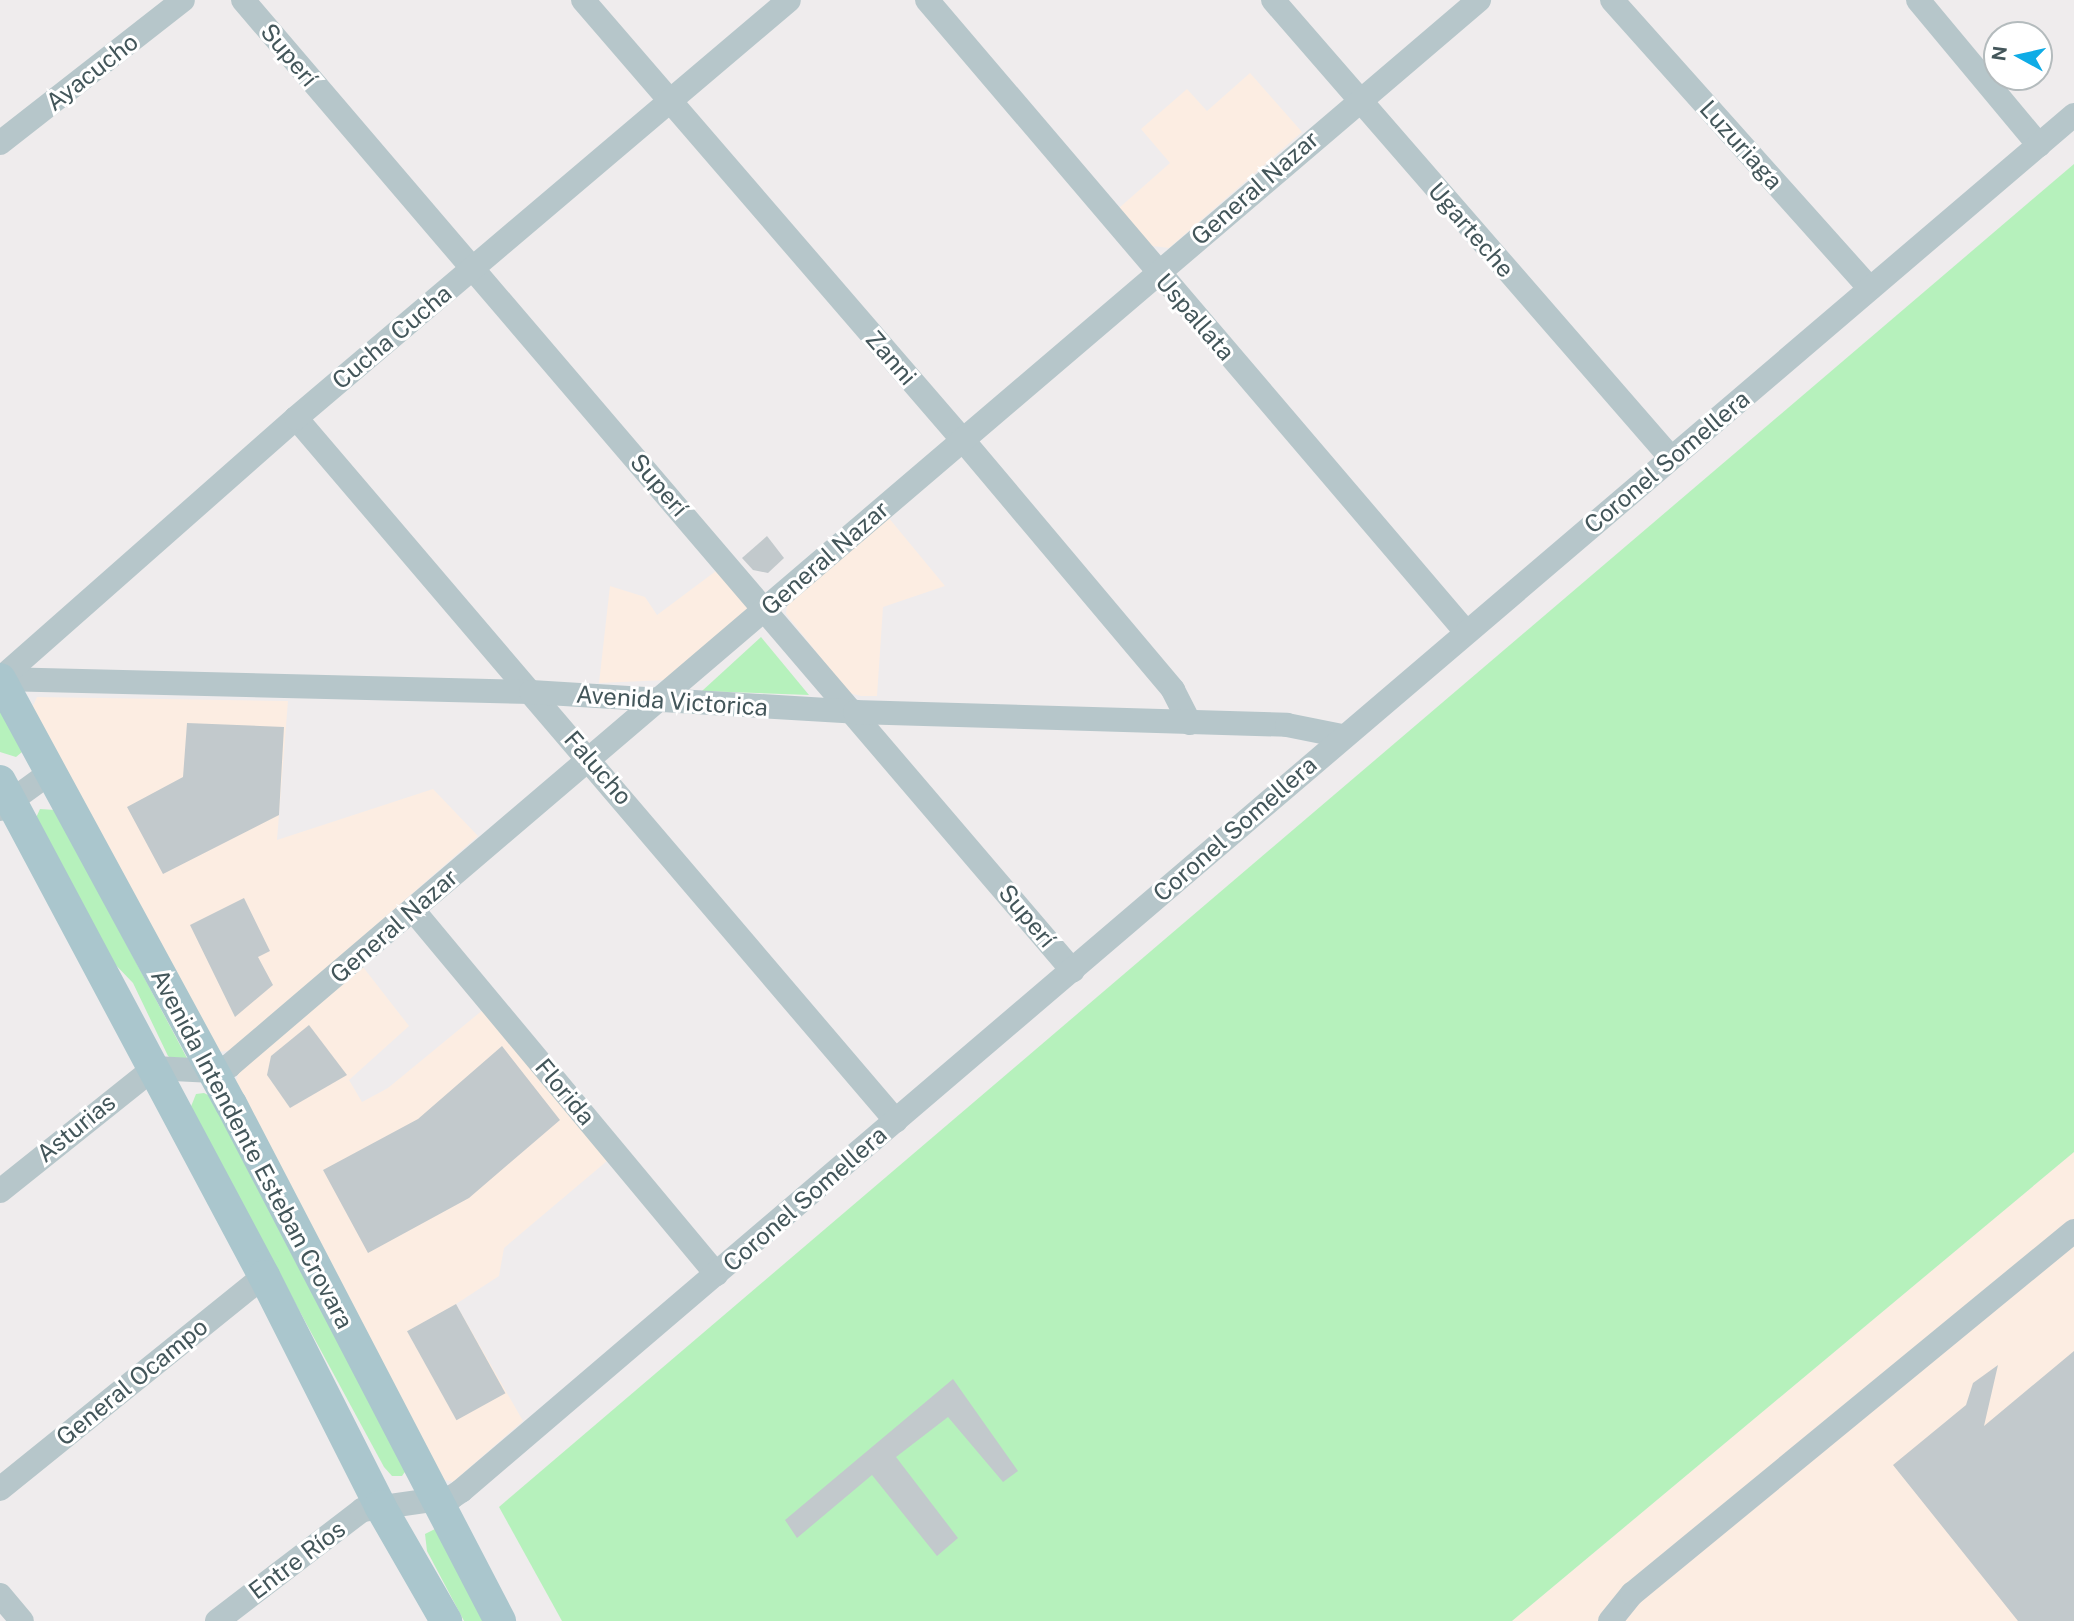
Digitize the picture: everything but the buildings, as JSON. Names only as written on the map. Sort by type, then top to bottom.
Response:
[{"type":"main road","name":"Avenida Intendente Esteban Crovara","points":[[0,679],[213,1071],[500,1621]]},
{"type":"main road","name":"Avenida Intendente Esteban Crovara","points":[[4,797],[154,1068],[264,1276],[380,1506],[446,1621]]},
{"type":"street","name":"Ayacucho","points":[[0,143],[183,0]]},
{"type":"street","name":"Superí","points":[[243,0],[470,271],[767,608],[1073,971]]},
{"type":"street","name":"Zanni","points":[[583,0],[962,439],[1173,690],[1190,723]]},
{"type":"street","name":"Cucha Cucha","points":[[0,679],[296,418],[671,103],[789,0]]},
{"type":"street","name":"Uspallata","points":[[927,0],[1156,272],[1466,632]]},
{"type":"street","name":"Ugarteche","points":[[1273,0],[1671,458]]},
{"type":"street","name":"General Nazar","points":[[213,1071],[229,1066],[589,757],[659,701],[1156,272],[1479,0]]},
{"type":"street","name":"Luzuriaga","points":[[1612,0],[1870,289]]},
{"type":"street","points":[[1918,0],[2039,145]]},
{"type":"street","name":"Coronel Somellera","points":[[380,1506],[435,1500],[461,1491],[1073,971],[1342,736],[2074,115]]},
{"type":"street","name":"Falucho","points":[[296,418],[589,757],[896,1121]]},
{"type":"street","name":"Avenida Victorica","points":[[0,679],[531,692],[855,712],[1287,725],[1342,736]]},
{"type":"street","points":[[4,797],[51,772]]},
{"type":"street","name":"Florida","points":[[413,910],[716,1275]]},
{"type":"street","points":[[154,1068],[213,1071]]},
{"type":"street","name":"Asturias","points":[[0,1191],[154,1068]]},
{"type":"street","points":[[1609,1621],[1632,1594],[2074,1231]]},
{"type":"street","name":"General Ocampo","points":[[0,1489],[264,1276]]},
{"type":"street","name":"Entre Ríos","points":[[217,1621],[362,1510],[380,1506]]},
{"type":"street","points":[[0,1595],[22,1621]]},
{"type":"shaded area","points":[[1250,73],[1302,132],[1169,248],[1152,246],[1119,208],[1170,163],[1141,129],[1187,89],[1207,111]]},
{"type":"shaded area","points":[[888,517],[945,586],[883,607],[877,696],[861,696],[849,693],[786,614],[787,605]]},
{"type":"shaded area","points":[[720,568],[748,603],[747,609],[666,680],[599,683],[610,586],[645,597],[657,615]]},
{"type":"shaded area","points":[[37,697],[288,701],[277,840],[433,789],[478,836],[233,1050],[219,1052],[31,710]]},
{"type":"shaded area","points":[[363,967],[409,1026],[349,1080],[362,1102],[388,1088],[484,1009],[607,1161],[504,1248],[499,1276],[456,1304],[523,1421],[453,1482],[441,1479],[236,1081],[240,1068]]},
{"type":"shaded area","points":[[2074,1152],[2074,1621],[1512,1621]]},
{"type":"green space","points":[[2074,164],[2074,1152],[1512,1621],[562,1621],[499,1507]]},
{"type":"green space","points":[[761,637],[809,695],[702,691]]},
{"type":"green space","points":[[0,700],[22,752],[16,757],[0,752]]},
{"type":"green space","points":[[40,809],[55,810],[188,1060],[176,1062],[168,1056],[133,983],[109,958],[35,820]]},
{"type":"green space","points":[[204,1093],[212,1097],[409,1466],[402,1476],[392,1476],[384,1467],[190,1109],[196,1094]]},
{"type":"green space","points":[[435,1529],[492,1621],[464,1621],[427,1551],[425,1534]]}]
